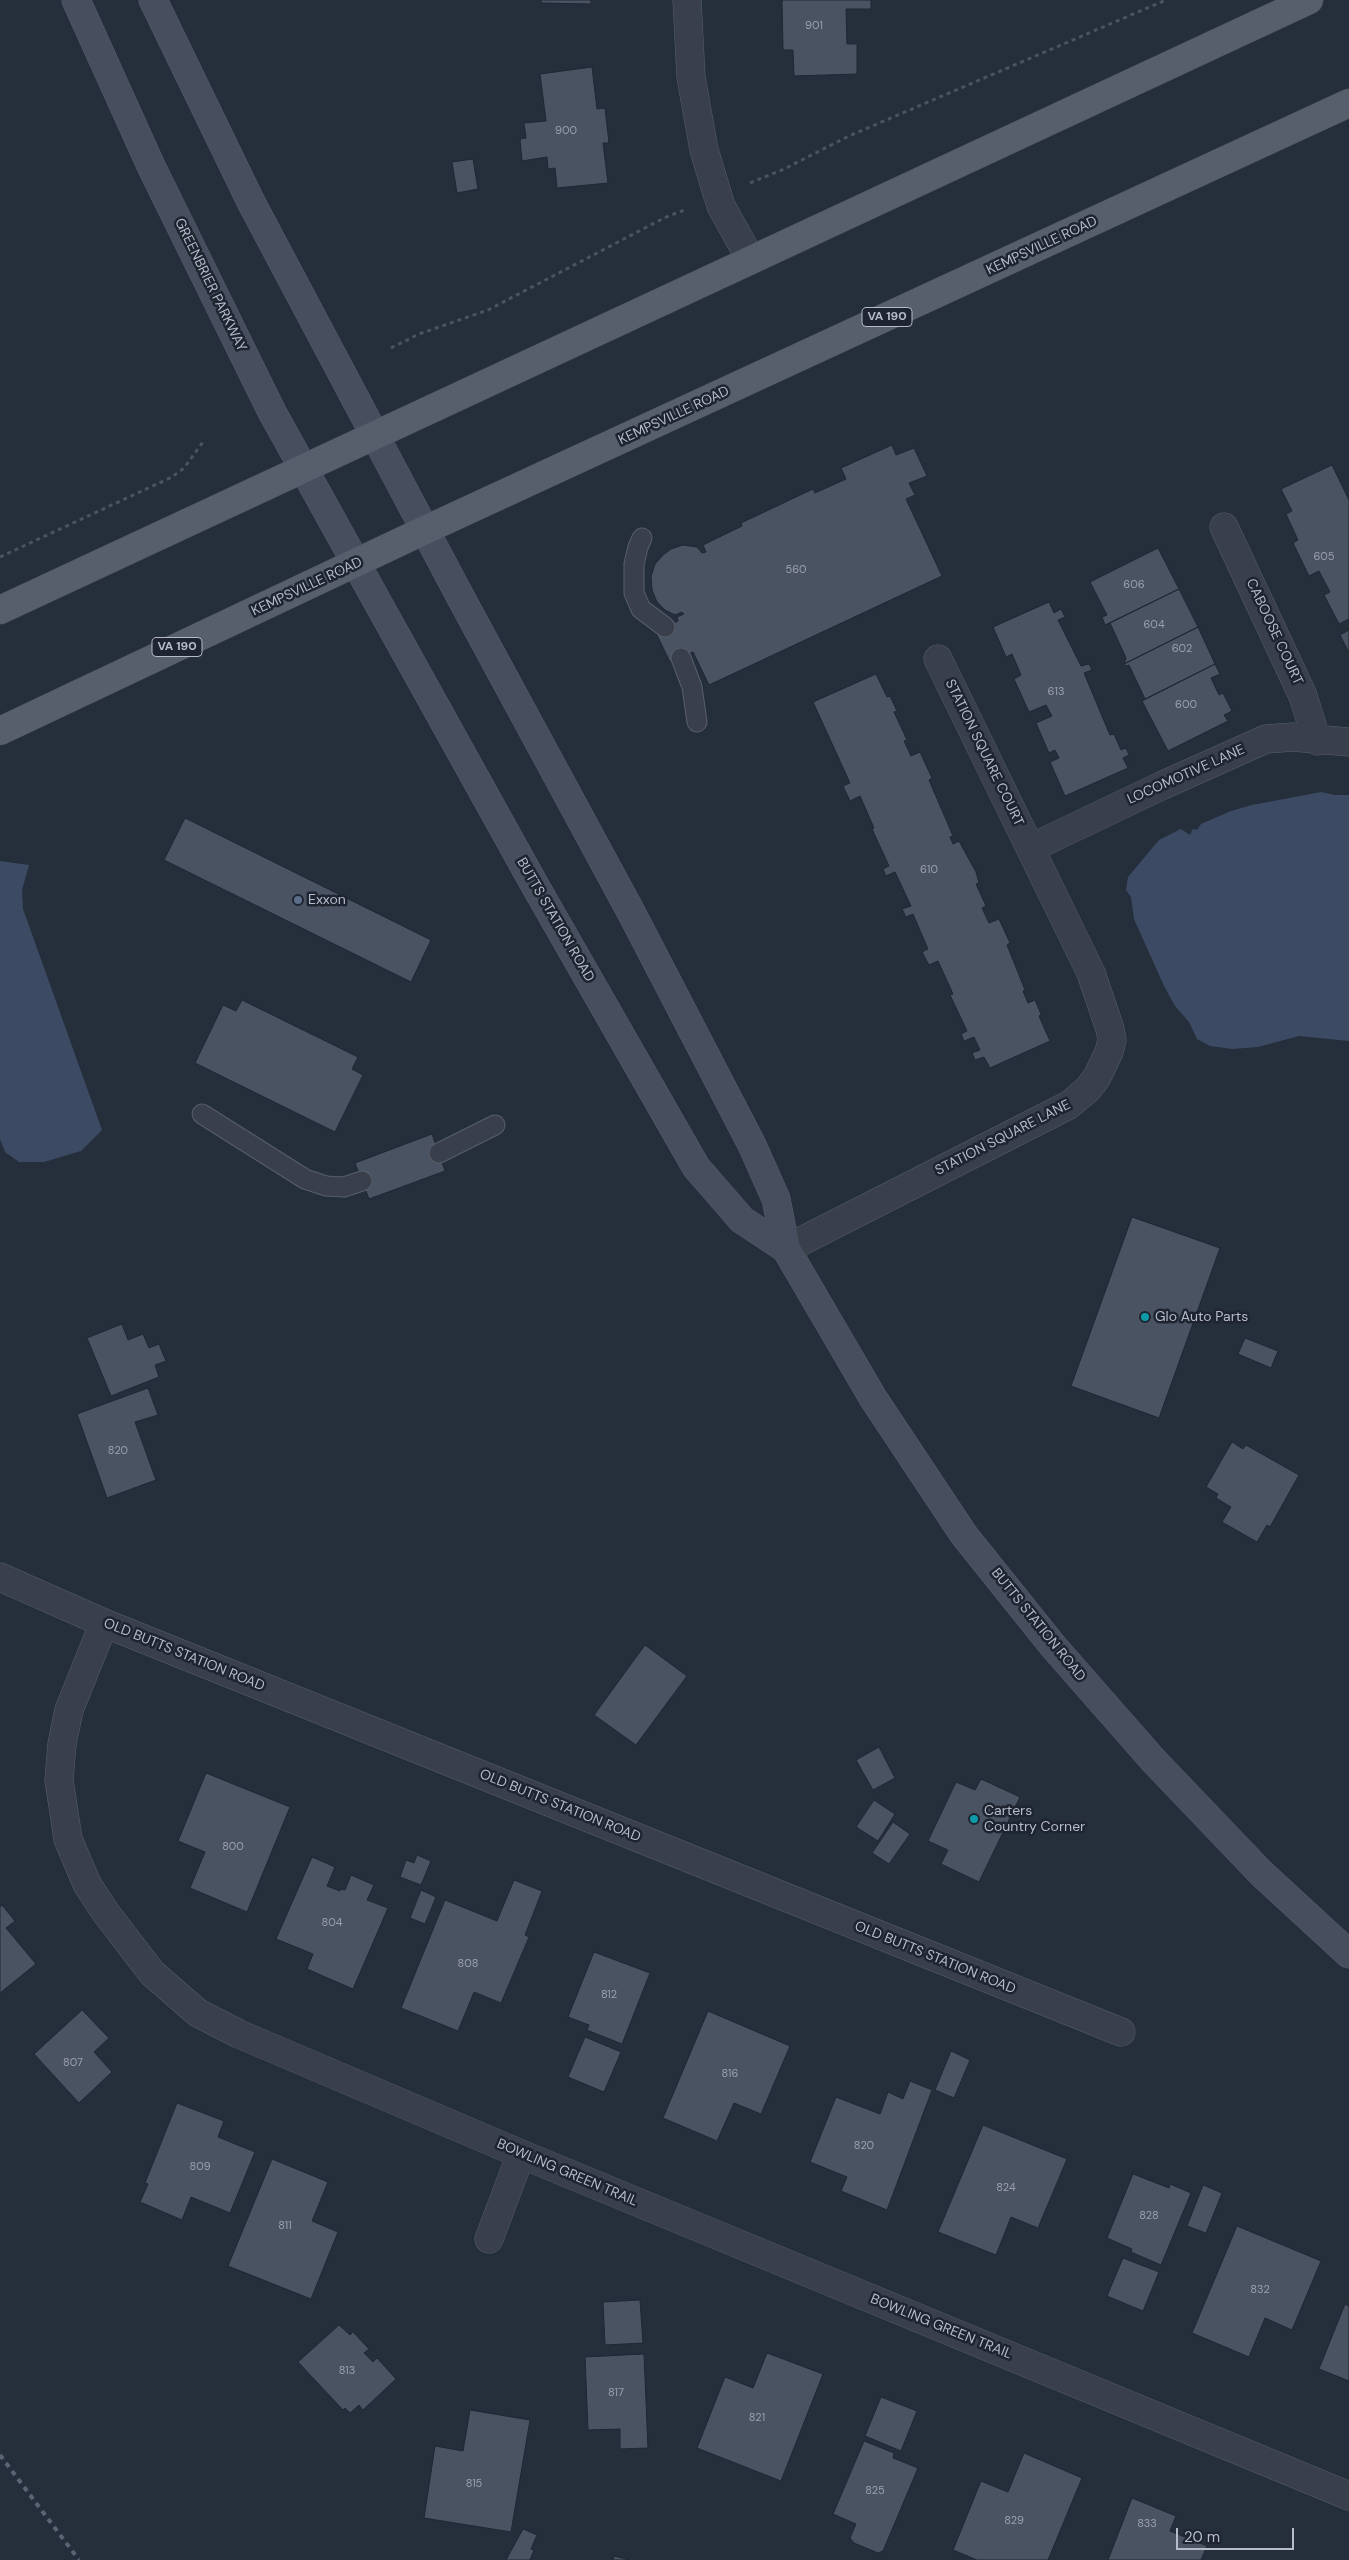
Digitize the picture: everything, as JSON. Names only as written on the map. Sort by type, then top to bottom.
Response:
[{"type":"main road","name":"GREENBRIER PARKWAY","points":[[76,0],[151,166],[260,388],[355,564]]},
{"type":"main road","points":[[153,0],[251,202],[425,530]]},
{"type":"main road","points":[[0,610],[1309,0]]},
{"type":"main road","name":"KEMPSVILLE ROAD","points":[[0,731],[425,530],[1349,103]]},
{"type":"main road","name":"BUTTS STATION ROAD","points":[[425,530],[630,912],[752,1145],[776,1199],[786,1249],[873,1398],[964,1535],[1053,1646],[1153,1760],[1261,1873],[1349,1954]]},
{"type":"main road","name":"BUTTS STATION ROAD","points":[[355,564],[533,882],[696,1167],[742,1220],[786,1249]]},
{"type":"street","points":[[687,0],[691,77],[704,150],[721,206],[751,260]]},
{"type":"street","name":"CABOOSE COURT","points":[[1224,527],[1303,696],[1317,741]]},
{"type":"street","name":"STATION SQUARE COURT","points":[[938,659],[1030,848]]},
{"type":"street","name":"LOCOMOTIVE LANE","points":[[1030,848],[1144,793],[1266,739],[1293,737],[1317,741],[1349,742]]},
{"type":"street","name":"STATION SQUARE LANE","points":[[786,1249],[1068,1105],[1081,1097],[1097,1077],[1112,1040],[1108,1017],[1092,973],[1030,848]]},
{"type":"street","name":"OLD BUTTS STATION ROAD","points":[[0,1577],[104,1623],[1120,2032]]},
{"type":"street","name":"BOWLING GREEN TRAIL","points":[[104,1623],[69,1710],[59,1780],[68,1839],[87,1884],[152,1973],[198,2013],[239,2034],[521,2154],[1349,2496]]},
{"type":"street","points":[[488,2239],[521,2154]]},
{"type":"lane","points":[[642,538],[634,564],[634,592],[641,609],[665,627]]},
{"type":"lane","points":[[681,658],[692,687],[697,722]]},
{"type":"lane","points":[[202,1114],[305,1179],[326,1186],[344,1187],[362,1180]]},
{"type":"lane","points":[[439,1153],[495,1125]]},
{"type":"path","points":[[748,184],[784,170],[849,136],[1166,0]]},
{"type":"path","points":[[391,348],[419,334],[488,310],[664,218],[692,207]]},
{"type":"path","points":[[0,557],[172,478],[184,468],[203,442]]},
{"type":"water","points":[[1321,792],[1349,795],[1349,1041],[1299,1036],[1258,1047],[1232,1049],[1210,1046],[1197,1039],[1189,1022],[1175,1006],[1164,986],[1134,919],[1131,897],[1126,890],[1128,877],[1159,840],[1181,829],[1190,835],[1193,829],[1197,830],[1201,824],[1231,811],[1252,805]]},
{"type":"water","points":[[0,861],[29,865],[22,890],[23,909],[102,1130],[81,1151],[44,1162],[19,1162],[5,1152],[0,1139]]},
{"type":"building","points":[[541,0],[591,0],[591,4],[541,3]]},
{"type":"building","points":[[782,0],[871,0],[871,9],[846,9],[847,44],[857,44],[857,74],[794,76],[793,50],[783,50]]},
{"type":"building","points":[[592,67],[597,109],[605,108],[609,143],[603,143],[608,183],[557,188],[555,168],[548,169],[547,157],[522,161],[520,139],[526,138],[524,123],[546,121],[540,74]]},
{"type":"building","points":[[473,159],[478,189],[457,193],[452,162]]},
{"type":"building","points":[[892,445],[896,455],[914,448],[927,476],[909,483],[915,495],[906,499],[942,576],[709,685],[693,652],[670,662],[655,631],[678,621],[677,617],[684,614],[682,612],[675,615],[665,610],[657,602],[652,590],[651,577],[655,564],[663,555],[671,549],[683,545],[697,547],[702,553],[706,552],[703,545],[742,526],[741,523],[813,489],[815,493],[846,479],[841,468]]},
{"type":"building","points":[[1332,465],[1349,500],[1349,619],[1339,624],[1324,595],[1330,592],[1319,571],[1309,576],[1293,543],[1298,540],[1286,514],[1292,511],[1281,489]]},
{"type":"building","points":[[1158,548],[1179,589],[1105,625],[1102,617],[1107,615],[1090,582]]},
{"type":"building","points":[[1179,589],[1198,627],[1124,664],[1126,658],[1110,623]]},
{"type":"building","points":[[1049,602],[1054,613],[1061,609],[1065,617],[1058,620],[1081,666],[1089,664],[1092,670],[1084,673],[1110,735],[1114,734],[1121,750],[1126,748],[1129,755],[1123,758],[1128,768],[1065,796],[1050,762],[1059,758],[1055,750],[1049,753],[1036,723],[1052,716],[1046,705],[1029,712],[1014,679],[1021,675],[1012,654],[1006,657],[993,627]]},
{"type":"building","points":[[1198,627],[1215,664],[1145,699],[1129,665],[1126,666],[1124,664]]},
{"type":"building","points":[[1349,630],[1349,653],[1340,635]]},
{"type":"building","points":[[1215,664],[1220,674],[1211,678],[1219,695],[1223,693],[1232,711],[1224,715],[1228,721],[1168,751],[1142,701]]},
{"type":"building","points":[[876,674],[887,697],[890,696],[897,711],[894,712],[907,740],[904,741],[911,756],[920,752],[932,778],[929,780],[953,836],[950,837],[953,844],[959,841],[976,872],[979,883],[976,884],[986,906],[982,908],[989,923],[999,919],[1010,943],[1007,945],[1025,990],[1023,991],[1028,1003],[1035,1000],[1041,1014],[1039,1016],[1050,1041],[990,1068],[984,1057],[975,1060],[972,1053],[980,1050],[974,1037],[964,1041],[961,1034],[967,1031],[950,995],[953,994],[938,961],[929,965],[922,952],[928,949],[913,914],[906,917],[902,909],[911,906],[895,872],[886,876],[883,869],[889,866],[872,829],[874,828],[860,796],[850,801],[843,786],[850,783],[813,702]]},
{"type":"building","name":"Exxon","points":[[185,818],[431,940],[411,982],[164,860]]},
{"type":"building","points":[[242,1000],[358,1057],[352,1069],[363,1075],[335,1132],[195,1063],[223,1005],[236,1011]]},
{"type":"building","points":[[432,1134],[445,1171],[369,1199],[355,1163]]},
{"type":"building","name":"Glo Auto Parts","points":[[1132,1217],[1220,1248],[1159,1418],[1071,1386]]},
{"type":"building","points":[[122,1324],[128,1340],[143,1334],[149,1348],[159,1344],[166,1361],[155,1365],[159,1377],[111,1396],[87,1338]]},
{"type":"building","points":[[1245,1338],[1278,1351],[1271,1368],[1238,1354]]},
{"type":"building","points":[[148,1388],[158,1415],[135,1422],[156,1480],[107,1498],[77,1414]]},
{"type":"building","points":[[1232,1442],[1243,1449],[1246,1445],[1299,1475],[1270,1527],[1267,1525],[1257,1542],[1222,1522],[1231,1507],[1216,1498],[1218,1494],[1206,1487]]},
{"type":"building","points":[[645,1645],[687,1676],[636,1745],[594,1715]]},
{"type":"building","points":[[879,1747],[895,1778],[873,1790],[856,1760]]},
{"type":"building","points":[[206,1773],[290,1807],[247,1912],[190,1888],[205,1852],[178,1841]]},
{"type":"building","name":"Carters Country Corner","points":[[981,1779],[1020,1797],[979,1882],[941,1864],[948,1850],[928,1841],[956,1782],[975,1790]]},
{"type":"building","points":[[874,1800],[895,1814],[878,1841],[856,1827]]},
{"type":"building","points":[[893,1822],[910,1834],[889,1864],[872,1853]]},
{"type":"building","points":[[417,1855],[431,1861],[421,1885],[400,1877],[406,1860],[414,1863]]},
{"type":"building","points":[[312,1857],[335,1867],[327,1886],[340,1891],[341,1889],[345,1890],[351,1875],[374,1885],[367,1900],[388,1908],[353,1989],[307,1969],[313,1954],[276,1939]]},
{"type":"building","points":[[514,1880],[542,1891],[525,1935],[529,1937],[501,2003],[474,1992],[458,2031],[401,2008],[445,1900],[497,1921]]},
{"type":"building","points":[[421,1890],[436,1897],[425,1924],[410,1918]]},
{"type":"building","points":[[2,1905],[15,1921],[6,1928],[36,1964],[0,1993],[0,1907]]},
{"type":"building","points":[[594,1952],[650,1973],[622,2044],[587,2030],[589,2025],[568,2017]]},
{"type":"building","points":[[82,2010],[109,2038],[94,2052],[112,2072],[79,2103],[34,2054]]},
{"type":"building","points":[[708,2011],[790,2046],[761,2114],[734,2103],[717,2141],[663,2118]]},
{"type":"building","points":[[585,2037],[621,2052],[604,2092],[568,2077]]},
{"type":"building","points":[[951,2051],[970,2060],[954,2098],[935,2090]]},
{"type":"building","points":[[910,2081],[932,2090],[887,2210],[841,2191],[847,2177],[810,2162],[836,2097],[880,2114],[888,2092],[903,2099]]},
{"type":"building","points":[[177,2103],[224,2121],[218,2137],[255,2152],[230,2213],[191,2197],[182,2220],[140,2202],[148,2184],[145,2183]]},
{"type":"building","points":[[983,2125],[1067,2159],[1038,2228],[1011,2217],[996,2255],[938,2232]]},
{"type":"building","points":[[272,2159],[328,2182],[312,2221],[338,2232],[311,2299],[228,2266]]},
{"type":"building","points":[[1133,2174],[1169,2188],[1170,2184],[1191,2193],[1161,2265],[1131,2252],[1132,2249],[1107,2238]]},
{"type":"building","points":[[1203,2185],[1222,2193],[1206,2233],[1187,2226]]},
{"type":"building","points":[[1237,2226],[1321,2261],[1292,2330],[1265,2318],[1249,2357],[1192,2333]]},
{"type":"building","points":[[1123,2258],[1159,2272],[1143,2311],[1107,2296]]},
{"type":"building","points":[[640,2300],[643,2343],[605,2345],[603,2302]]},
{"type":"building","points":[[1345,2304],[1349,2306],[1349,2381],[1319,2369]]},
{"type":"building","points":[[339,2325],[350,2335],[353,2332],[369,2349],[364,2353],[373,2362],[377,2358],[396,2379],[363,2410],[359,2405],[350,2413],[345,2408],[343,2410],[298,2362]]},
{"type":"building","points":[[767,2353],[823,2374],[781,2481],[697,2448],[725,2377],[753,2388]]},
{"type":"building","points":[[644,2354],[648,2448],[620,2449],[620,2429],[588,2430],[585,2357]]},
{"type":"building","points":[[881,2397],[917,2411],[901,2451],[865,2436]]},
{"type":"building","points":[[470,2410],[530,2420],[511,2532],[424,2518],[435,2446],[463,2451]]},
{"type":"building","points":[[864,2441],[894,2453],[893,2458],[918,2468],[883,2551],[878,2553],[854,2543],[850,2538],[856,2524],[833,2514]]},
{"type":"building","points":[[1024,2453],[1082,2478],[1048,2560],[977,2560],[953,2550],[981,2481],[1008,2492]]},
{"type":"building","points":[[1132,2498],[1176,2516],[1170,2531],[1207,2546],[1201,2560],[1108,2560]]},
{"type":"building","points":[[523,2529],[537,2535],[531,2549],[534,2550],[530,2560],[506,2560]]},
{"type":"building","points":[[614,2556],[630,2560],[613,2560]]},
{"type":"railway","points":[[0,2455],[79,2560]]},
{"type":"place","name":"Exxon","points":[[298,900]]},
{"type":"place","name":"Glo Auto Parts","points":[[1145,1317]]},
{"type":"place","name":"Carters Country Corner","points":[[974,1819]]}]
